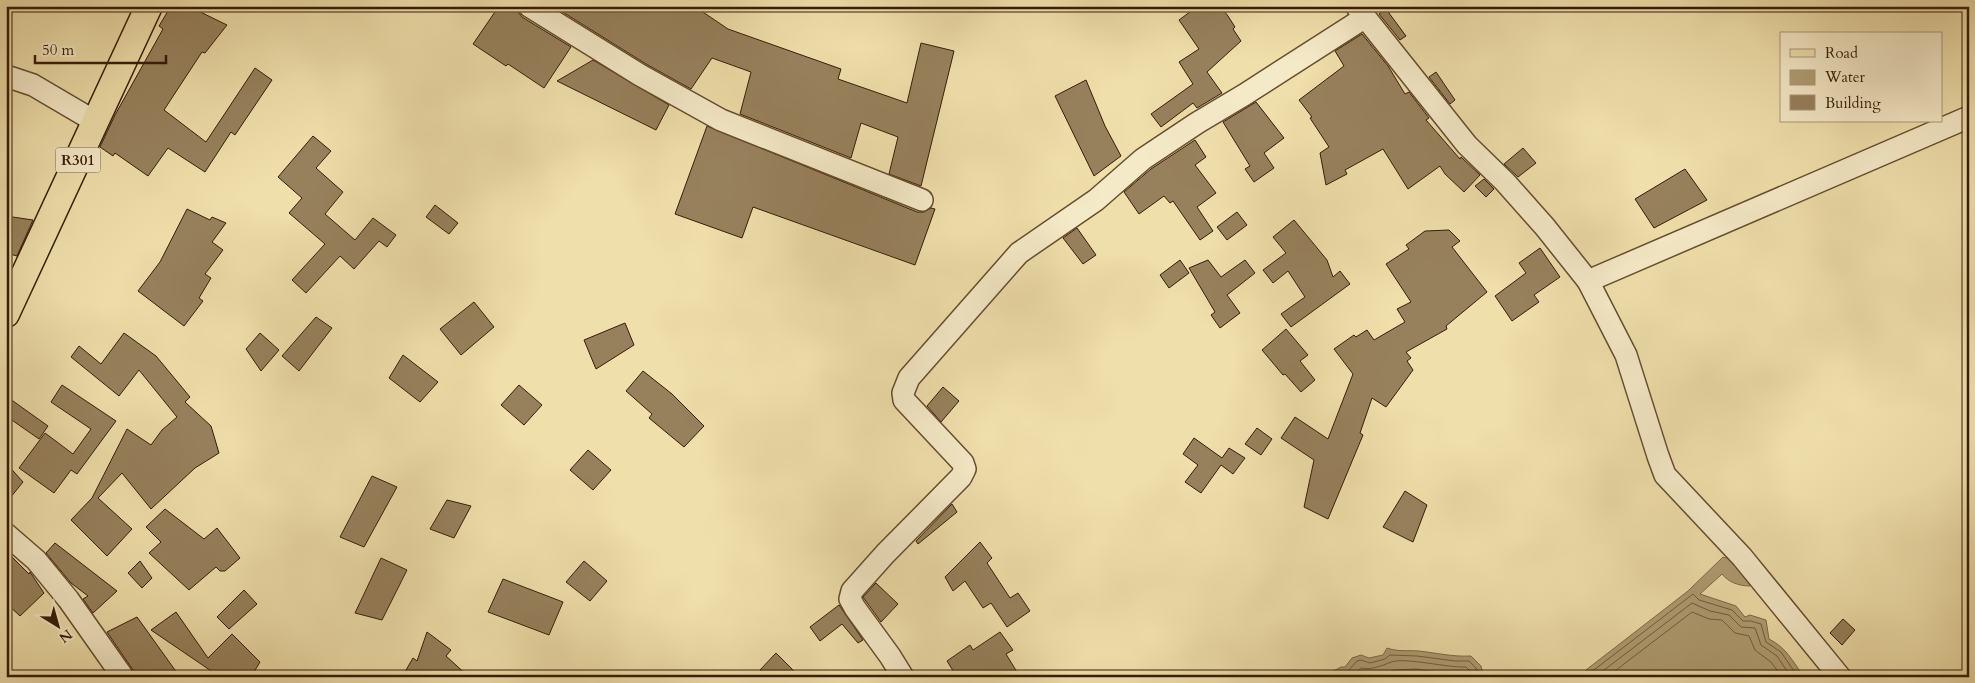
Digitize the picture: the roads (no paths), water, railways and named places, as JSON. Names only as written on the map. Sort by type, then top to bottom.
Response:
[{"type":"main road","name":"R301","points":[[6,314],[149,6]]},
{"type":"street","points":[[529,6],[640,74],[721,120],[922,200]]},
{"type":"street","points":[[902,677],[890,656],[855,608],[850,599],[852,590],[962,477],[965,469],[963,463],[904,400],[903,393],[909,378],[1019,253],[1096,200],[1143,159],[1197,123],[1244,95],[1360,12],[1467,145],[1505,182],[1545,226],[1588,281],[1626,355],[1665,475],[1742,558],[1840,677]]},
{"type":"street","points":[[6,76],[33,85],[96,122]]},
{"type":"street","points":[[1588,281],[1969,117]]},
{"type":"street","points":[[6,534],[36,560],[68,599],[122,677]]},
{"type":"water","points":[[1723,557],[1729,559],[1750,581],[1750,586],[1734,583],[1722,574],[1700,594],[1736,606],[1745,617],[1750,615],[1766,620],[1769,639],[1785,651],[1804,677],[1582,677],[1586,670],[1688,591]]},
{"type":"water","points":[[1387,648],[1471,656],[1481,666],[1484,677],[1322,677],[1341,667],[1345,667],[1352,658],[1361,655],[1369,658],[1383,655]]}]
